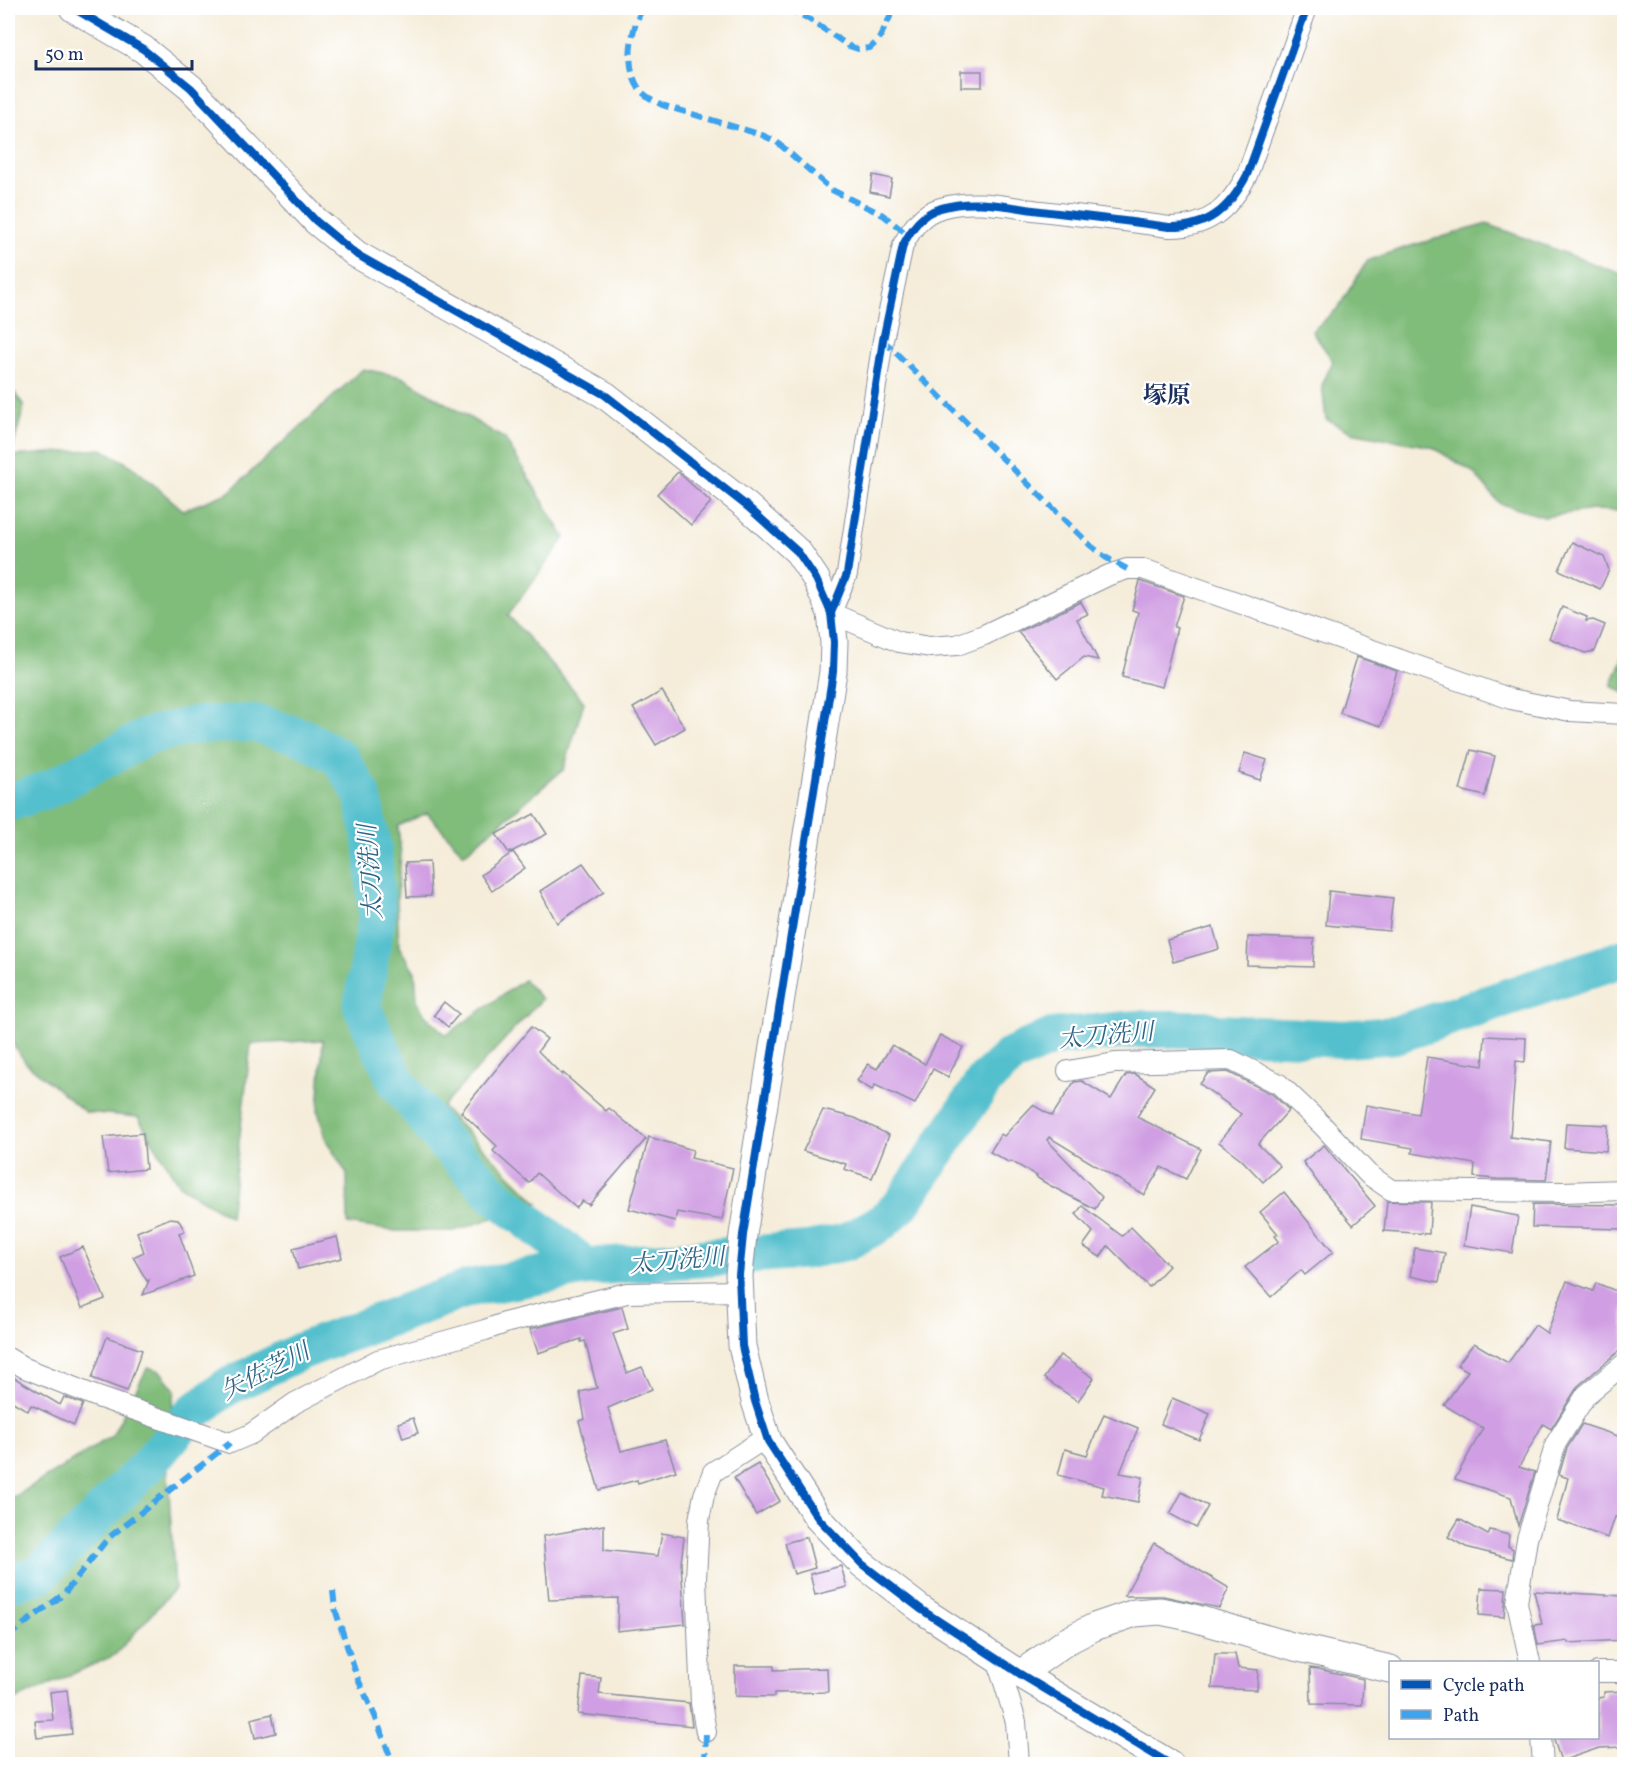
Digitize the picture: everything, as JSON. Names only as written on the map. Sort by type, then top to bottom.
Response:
[{"type":"street","points":[[73,8],[143,49],[191,88],[316,221],[356,254],[605,395],[748,507],[798,552],[816,579],[831,613],[834,642],[833,672],[743,1235],[739,1283],[742,1346],[754,1401],[768,1441],[818,1518],[862,1564],[922,1610],[1020,1674],[1170,1764]]},
{"type":"street","points":[[831,613],[847,574],[883,340],[903,245],[910,232],[918,222],[940,208],[976,203],[1169,226],[1195,225],[1212,218],[1238,193],[1247,176],[1307,8]]},
{"type":"street","points":[[831,613],[899,642],[930,647],[957,645],[984,635],[1109,576],[1127,569],[1143,569],[1511,699],[1570,711],[1624,714]]},
{"type":"street","points":[[1068,1071],[1115,1063],[1231,1060],[1279,1084],[1368,1174],[1391,1190],[1624,1191]]},
{"type":"street","points":[[8,1358],[35,1372],[156,1419],[230,1443],[251,1434],[295,1403],[378,1360],[508,1322],[627,1293],[739,1283]]},
{"type":"street","points":[[1530,1661],[1517,1603],[1527,1539],[1556,1443],[1586,1395],[1624,1364]]},
{"type":"street","points":[[706,1732],[701,1703],[696,1579],[699,1520],[704,1495],[712,1472],[756,1444],[768,1441]]},
{"type":"street","points":[[1020,1674],[1066,1641],[1094,1627],[1135,1613],[1160,1611],[1190,1617],[1294,1647],[1389,1669]]},
{"type":"street","points":[[997,1659],[1016,1722],[1019,1764]]},
{"type":"street","points":[[1599,1672],[1624,1672]]},
{"type":"street","points":[[1541,1739],[1544,1764]]},
{"type":"green space","points":[[1487,224],[1624,275],[1624,511],[1592,510],[1544,517],[1499,503],[1473,472],[1432,447],[1351,432],[1326,419],[1322,385],[1333,361],[1312,331],[1338,308],[1367,261]]},
{"type":"green space","points":[[363,369],[402,377],[505,439],[565,538],[508,615],[584,702],[564,769],[464,854],[427,813],[398,826],[401,855],[397,899],[399,947],[415,972],[417,1000],[424,1014],[446,1035],[524,980],[542,999],[442,1107],[538,1203],[454,1231],[396,1231],[348,1224],[347,1174],[326,1140],[318,1111],[323,1040],[251,1044],[230,1217],[179,1185],[138,1117],[85,1112],[26,1063],[8,1037],[8,383],[24,406],[11,456],[102,449],[132,466],[183,510],[228,493]]},
{"type":"green space","points":[[1624,654],[1624,693],[1611,686]]},
{"type":"green space","points":[[148,1367],[160,1371],[175,1390],[166,1445],[175,1588],[115,1655],[8,1703],[8,1501],[112,1436]]},
{"type":"building","points":[[961,71],[982,71],[982,87],[961,87]]},
{"type":"building","points":[[873,175],[892,179],[889,196],[870,192]]},
{"type":"building","points":[[678,472],[711,502],[691,525],[657,494]]},
{"type":"building","points":[[1572,542],[1604,557],[1609,570],[1600,589],[1559,570]]},
{"type":"building","points":[[1140,581],[1184,596],[1174,627],[1177,628],[1162,687],[1122,677],[1138,612],[1132,610]]},
{"type":"building","points":[[1081,602],[1088,614],[1077,619],[1098,660],[1084,657],[1057,679],[1018,632]]},
{"type":"building","points":[[1562,607],[1587,617],[1586,621],[1593,620],[1605,625],[1595,651],[1585,653],[1549,638]]},
{"type":"building","points":[[1357,657],[1397,671],[1381,726],[1340,713]]},
{"type":"building","points":[[662,691],[685,728],[656,745],[633,708]]},
{"type":"building","points":[[1471,750],[1495,756],[1485,796],[1460,790]]},
{"type":"building","points":[[1245,753],[1267,760],[1260,780],[1239,773]]},
{"type":"building","points":[[534,814],[547,834],[509,853],[496,834]]},
{"type":"building","points":[[513,852],[525,868],[492,891],[481,875]]},
{"type":"building","points":[[429,862],[431,896],[407,897],[405,863]]},
{"type":"building","points":[[583,863],[604,892],[557,923],[540,891]]},
{"type":"building","points":[[1329,891],[1393,898],[1389,931],[1326,925]]},
{"type":"building","points":[[1213,927],[1219,949],[1173,962],[1167,940]]},
{"type":"building","points":[[1248,937],[1314,939],[1313,967],[1247,965]]},
{"type":"building","points":[[444,1002],[459,1014],[448,1027],[434,1015]]},
{"type":"building","points":[[531,1027],[547,1039],[538,1051],[562,1075],[563,1073],[606,1111],[609,1108],[646,1139],[589,1205],[582,1201],[576,1208],[537,1173],[529,1183],[493,1151],[497,1146],[461,1112]]},
{"type":"building","points":[[940,1035],[963,1047],[948,1077],[933,1069],[915,1104],[875,1085],[872,1090],[857,1081],[868,1064],[877,1069],[892,1045],[925,1064]]},
{"type":"building","points":[[1485,1036],[1526,1038],[1525,1062],[1516,1061],[1510,1137],[1551,1142],[1546,1180],[1474,1177],[1475,1164],[1412,1153],[1413,1148],[1361,1139],[1366,1105],[1418,1114],[1427,1057],[1483,1066]]},
{"type":"building","points":[[1228,1072],[1272,1094],[1289,1110],[1258,1144],[1280,1166],[1263,1182],[1241,1159],[1219,1142],[1241,1114],[1200,1084],[1208,1073]]},
{"type":"building","points":[[1135,1074],[1155,1087],[1137,1117],[1201,1149],[1186,1179],[1161,1167],[1144,1195],[1049,1137],[1047,1140],[1102,1197],[1095,1209],[1049,1185],[1011,1161],[1010,1163],[990,1152],[1001,1134],[1004,1136],[1033,1105],[1052,1116],[1074,1082],[1082,1081],[1111,1099],[1126,1075]]},
{"type":"building","points":[[823,1110],[855,1118],[889,1135],[872,1178],[844,1169],[846,1164],[803,1151]]},
{"type":"building","points":[[1566,1123],[1608,1125],[1606,1151],[1564,1148]]},
{"type":"building","points":[[143,1133],[146,1169],[108,1173],[103,1137]]},
{"type":"building","points":[[649,1137],[693,1150],[691,1158],[733,1168],[722,1220],[677,1212],[675,1221],[629,1209]]},
{"type":"building","points":[[1324,1145],[1375,1206],[1353,1225],[1303,1162]]},
{"type":"building","points":[[1284,1192],[1333,1252],[1305,1275],[1301,1270],[1271,1297],[1245,1267],[1279,1241],[1275,1236],[1278,1234],[1260,1212]]},
{"type":"building","points":[[1387,1201],[1431,1202],[1429,1234],[1384,1231]]},
{"type":"building","points":[[1533,1204],[1624,1205],[1624,1229],[1532,1227]]},
{"type":"building","points":[[1082,1206],[1122,1236],[1131,1227],[1169,1266],[1149,1287],[1108,1246],[1100,1257],[1083,1246],[1093,1232],[1076,1214]]},
{"type":"building","points":[[1470,1207],[1518,1216],[1512,1253],[1464,1245]]},
{"type":"building","points":[[170,1218],[178,1219],[185,1231],[179,1233],[194,1276],[143,1295],[149,1280],[147,1281],[133,1257],[144,1252],[137,1232]]},
{"type":"building","points":[[337,1237],[342,1258],[298,1269],[293,1248]]},
{"type":"building","points":[[83,1247],[105,1299],[82,1308],[60,1257]]},
{"type":"building","points":[[1415,1248],[1445,1253],[1439,1282],[1410,1276]]},
{"type":"building","points":[[1567,1281],[1593,1291],[1596,1283],[1624,1294],[1624,1347],[1578,1386],[1551,1429],[1543,1424],[1519,1467],[1535,1472],[1518,1526],[1511,1497],[1455,1479],[1483,1428],[1444,1405],[1468,1371],[1457,1365],[1474,1343],[1508,1363],[1535,1325],[1547,1333]]},
{"type":"building","points":[[622,1307],[628,1329],[613,1334],[627,1373],[642,1367],[652,1389],[608,1408],[621,1451],[665,1440],[676,1471],[638,1483],[637,1480],[599,1490],[579,1421],[585,1419],[580,1392],[597,1388],[585,1341],[581,1342],[581,1339],[538,1353],[530,1329]]},
{"type":"building","points":[[107,1337],[142,1350],[127,1391],[92,1378]]},
{"type":"building","points":[[1060,1355],[1094,1378],[1078,1401],[1044,1378]]},
{"type":"building","points":[[8,1374],[60,1405],[64,1397],[83,1404],[74,1425],[31,1405],[28,1411],[8,1399]]},
{"type":"building","points":[[1172,1398],[1210,1414],[1199,1440],[1161,1424]]},
{"type":"building","points":[[1104,1414],[1138,1428],[1120,1473],[1143,1477],[1138,1502],[1102,1495],[1104,1487],[1058,1475],[1065,1449],[1087,1455]]},
{"type":"building","points":[[413,1418],[418,1433],[403,1438],[398,1423]]},
{"type":"building","points":[[1582,1424],[1624,1438],[1624,1519],[1615,1517],[1608,1538],[1557,1520],[1568,1478],[1559,1475],[1567,1448]]},
{"type":"building","points":[[758,1464],[780,1501],[756,1515],[734,1478]]},
{"type":"building","points":[[1182,1492],[1208,1506],[1196,1528],[1170,1514]]},
{"type":"building","points":[[1459,1519],[1488,1535],[1490,1530],[1509,1535],[1508,1546],[1513,1549],[1512,1559],[1466,1547],[1448,1537]]},
{"type":"building","points":[[604,1525],[604,1550],[658,1556],[662,1533],[684,1537],[681,1563],[685,1624],[617,1631],[618,1598],[549,1600],[543,1536]]},
{"type":"building","points":[[807,1537],[815,1568],[794,1574],[785,1543]]},
{"type":"building","points":[[1154,1543],[1229,1588],[1219,1608],[1163,1596],[1124,1596]]},
{"type":"building","points":[[841,1566],[847,1587],[815,1595],[810,1574]]},
{"type":"building","points":[[1481,1588],[1506,1589],[1504,1617],[1479,1615]]},
{"type":"building","points":[[1534,1591],[1624,1596],[1624,1640],[1568,1643],[1568,1641],[1538,1645],[1534,1625],[1542,1624]]},
{"type":"building","points":[[1215,1654],[1235,1654],[1238,1668],[1258,1670],[1257,1690],[1212,1688]]},
{"type":"building","points":[[735,1666],[774,1666],[774,1670],[827,1668],[828,1692],[774,1693],[774,1697],[735,1696]]},
{"type":"building","points":[[1310,1668],[1363,1679],[1362,1705],[1311,1704]]},
{"type":"building","points":[[582,1676],[601,1678],[599,1694],[689,1703],[692,1726],[578,1714]]},
{"type":"building","points":[[67,1690],[72,1734],[37,1738],[35,1721],[53,1720],[50,1692]]},
{"type":"building","points":[[1624,1691],[1623,1747],[1599,1748],[1561,1761],[1554,1739],[1599,1739],[1599,1698],[1604,1697],[1604,1692]]},
{"type":"building","points":[[272,1714],[276,1733],[255,1738],[251,1719]]},
{"type":"waterway","name":"太刀洗川","points":[[8,803],[49,789],[148,736],[195,725],[254,723],[303,737],[340,758],[362,794],[373,849],[377,916],[362,1007],[396,1081],[443,1141],[496,1196],[587,1267]]},
{"type":"waterway","name":"太刀洗川","points":[[8,1583],[39,1575],[144,1469],[192,1413],[227,1387],[301,1351],[469,1288],[587,1267],[808,1250],[846,1242],[881,1223],[901,1205],[985,1080],[1012,1055],[1052,1037],[1138,1029],[1205,1029],[1216,1033],[1344,1039],[1395,1035],[1624,958]]},
{"type":"marked path","points":[[643,8],[638,17],[630,50],[632,73],[636,84],[644,94],[662,105],[762,135],[777,142],[832,190],[883,215],[908,235]]},
{"type":"marked path","points":[[786,8],[807,18],[849,46],[858,49],[870,48],[878,41],[890,17],[891,8]]},
{"type":"marked path","points":[[883,340],[1091,546],[1127,569]]},
{"type":"marked path","points":[[8,1636],[64,1594],[108,1538],[230,1443]]},
{"type":"marked path","points":[[333,1591],[335,1609],[357,1677],[390,1756],[386,1764],[371,1764]]},
{"type":"marked path","points":[[705,1764],[706,1732]]},
{"type":"marked path","points":[[275,1764],[328,1764]]},
{"type":"cycle path","points":[[73,8],[143,49],[191,88],[316,221],[356,254],[605,395],[748,507],[798,552],[816,579],[831,613],[834,642],[833,672],[743,1235],[739,1275],[742,1346],[755,1401],[768,1441],[818,1518],[862,1564],[922,1610],[1020,1674],[1170,1764]]},
{"type":"cycle path","points":[[831,613],[847,574],[883,340],[903,245],[914,227],[934,210],[966,204],[1004,206],[1169,227],[1195,224],[1206,220],[1225,207],[1247,175],[1307,8]]},
{"type":"district","name":"塚原","points":[[1167,395]]},
{"type":"water label","name":"矢佐芝川","points":[[265,1371]]}]
